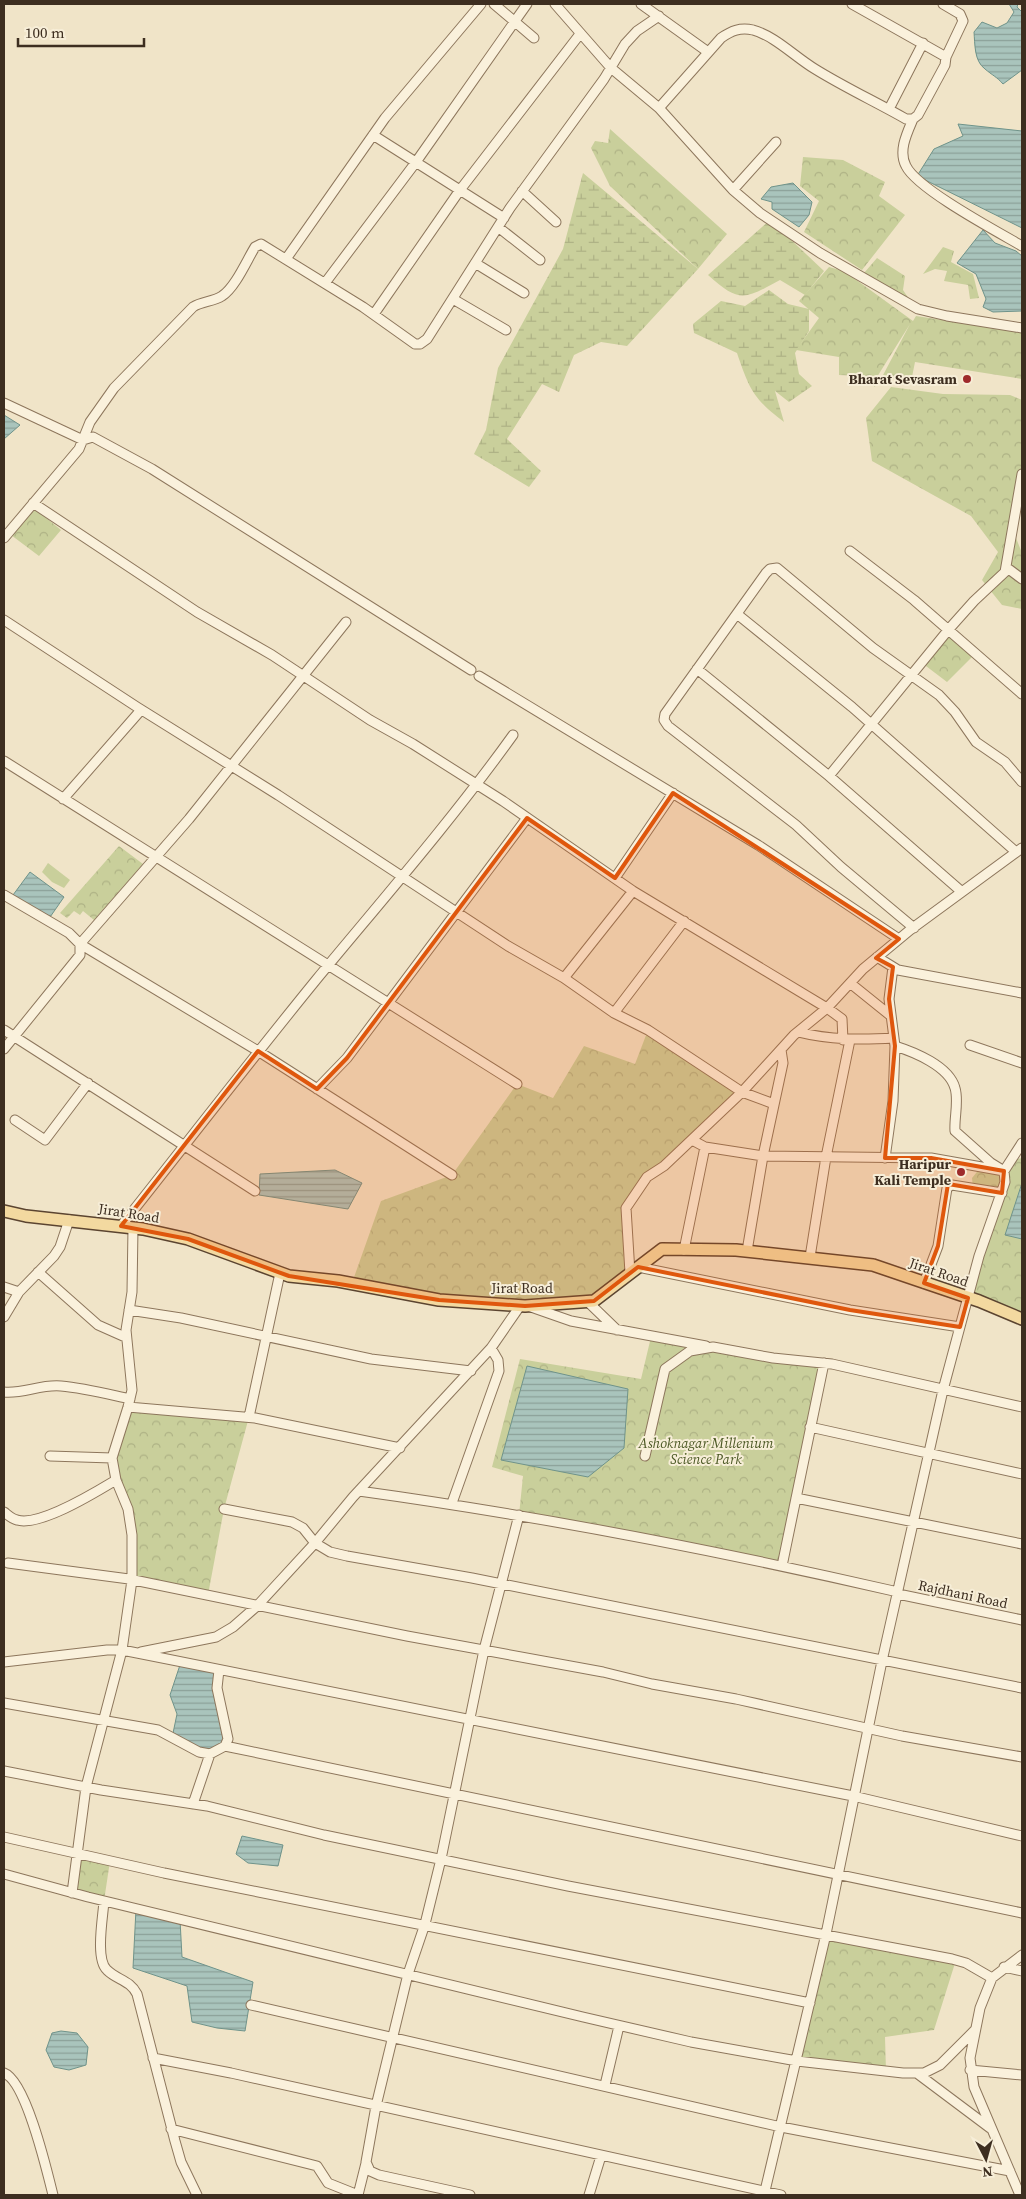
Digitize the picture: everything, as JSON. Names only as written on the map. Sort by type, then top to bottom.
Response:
[{"type":"main road","name":"Jirat Road","points":[[4,1211],[26,1216],[127,1227],[188,1240],[289,1276],[338,1281],[439,1300],[524,1306],[594,1301],[662,1249],[747,1251],[873,1265],[1022,1319]]},
{"type":"street","points":[[286,259],[372,135],[412,83],[481,4]]},
{"type":"street","points":[[494,4],[534,38]]},
{"type":"street","points":[[325,283],[416,162],[526,4]]},
{"type":"street","points":[[555,4],[611,68],[659,108],[733,190],[760,213],[812,248],[918,309],[947,316],[1022,328]]},
{"type":"street","points":[[641,4],[708,52]]},
{"type":"street","points":[[852,4],[946,57]]},
{"type":"street","points":[[943,4],[960,14],[963,21],[946,57],[945,65],[918,115],[913,119],[904,141],[905,166],[926,187],[1022,246]]},
{"type":"street","points":[[4,538],[79,449],[90,422],[114,388],[193,307],[199,303],[220,298],[228,291],[255,247],[261,244],[268,246],[374,314],[415,344],[420,344],[427,339],[504,218],[611,68],[625,44],[637,31],[659,16]]},
{"type":"street","points":[[659,108],[721,38],[731,31],[753,30],[766,36],[816,70],[906,119],[913,119]]},
{"type":"street","points":[[374,314],[460,190],[580,34]]},
{"type":"street","points":[[889,109],[923,43]]},
{"type":"street","points":[[372,135],[504,218]]},
{"type":"street","points":[[733,190],[776,142]]},
{"type":"street","points":[[522,192],[556,222]]},
{"type":"street","points":[[498,227],[540,260]]},
{"type":"street","points":[[475,263],[524,293]]},
{"type":"street","points":[[453,299],[506,330]]},
{"type":"street","points":[[4,403],[83,440],[93,437],[152,469],[471,670]]},
{"type":"street","points":[[1010,569],[1022,474]]},
{"type":"street","points":[[33,502],[197,612],[304,676],[527,818],[633,891],[827,1008],[842,1020],[846,1040],[810,1258]]},
{"type":"street","points":[[850,551],[949,630],[990,668],[1022,694]]},
{"type":"street","points":[[829,776],[974,601],[1005,572],[1022,567]]},
{"type":"street","points":[[914,928],[841,867],[796,825],[668,726],[664,720],[665,714],[770,568],[777,568],[910,676],[939,695],[955,712],[976,742],[1005,762],[1022,782]]},
{"type":"street","points":[[1010,569],[1022,579]]},
{"type":"street","points":[[737,614],[871,724],[1018,853],[962,892],[877,957],[827,1008],[798,1032],[742,1092],[692,1140],[664,1166],[647,1177],[626,1208],[634,1270],[850,1310],[960,1327]]},
{"type":"street","points":[[4,620],[508,946],[564,978],[614,1013],[648,1030],[742,1092],[774,1104]]},
{"type":"street","points":[[4,1049],[80,955],[80,944],[156,858],[346,622]]},
{"type":"street","points":[[697,669],[829,776],[962,892]]},
{"type":"street","points":[[479,676],[758,845],[899,939]]},
{"type":"street","points":[[63,800],[141,710]]},
{"type":"street","points":[[72,1893],[79,1854],[86,1787],[122,1650],[132,1580],[132,1535],[128,1509],[116,1480],[112,1458],[129,1403],[131,1376],[126,1337],[133,1285],[127,1227],[186,1145],[258,1052],[403,877],[447,819],[476,786],[513,735]]},
{"type":"street","points":[[4,761],[63,800],[517,1084]]},
{"type":"street","points":[[616,878],[673,793]]},
{"type":"street","points":[[317,1089],[347,1058],[389,1004],[456,911],[527,818]]},
{"type":"street","points":[[564,978],[633,891]]},
{"type":"street","points":[[4,895],[69,933],[80,944],[258,1052],[452,1175]]},
{"type":"street","points":[[614,1013],[684,922]]},
{"type":"street","points":[[877,957],[893,967],[1022,993]]},
{"type":"street","points":[[885,1158],[893,1100],[895,1042],[889,999],[893,967]]},
{"type":"street","points":[[850,983],[891,1016]]},
{"type":"street","points":[[4,1030],[255,1191]]},
{"type":"street","points":[[798,1032],[821,1038],[895,1042],[941,1069],[956,1088],[955,1131],[991,1163],[1004,1171]]},
{"type":"street","points":[[970,1045],[1022,1064]]},
{"type":"street","points":[[747,1251],[763,1156],[783,1063],[781,1050]]},
{"type":"street","points":[[15,1120],[45,1140],[88,1083]]},
{"type":"street","points":[[692,1140],[705,1147],[763,1156],[931,1158],[1004,1171]]},
{"type":"street","points":[[764,2194],[826,1934],[882,1661],[943,1390],[979,1256],[1002,1193],[1004,1171],[1022,1143]]},
{"type":"street","points":[[684,1250],[705,1147]]},
{"type":"street","points":[[1012,1160],[1022,1158]]},
{"type":"street","points":[[924,1283],[938,1246],[947,1188],[952,1185],[1002,1193]]},
{"type":"street","points":[[4,1317],[19,1292],[60,1247],[69,1220]]},
{"type":"street","points":[[38,1272],[98,1326],[126,1337]]},
{"type":"street","points":[[249,1418],[268,1336],[280,1272]]},
{"type":"street","points":[[4,1288],[19,1292]]},
{"type":"street","points":[[587,1301],[617,1330]]},
{"type":"street","points":[[135,1653],[216,1637],[233,1627],[257,1606],[315,1543],[358,1491],[471,1371],[524,1306],[559,1318],[617,1330],[773,1358],[824,1363],[1022,1407]]},
{"type":"street","points":[[129,1310],[181,1318],[371,1359],[471,1371]]},
{"type":"street","points":[[645,1456],[665,1369],[690,1351],[713,1347]]},
{"type":"street","points":[[452,1504],[499,1371],[498,1360],[491,1348]]},
{"type":"street","points":[[782,1566],[824,1363]]},
{"type":"street","points":[[4,1392],[19,1392],[42,1386],[61,1386],[129,1403],[249,1418],[400,1448]]},
{"type":"street","points":[[810,1427],[1022,1474]]},
{"type":"street","points":[[50,1456],[112,1458]]},
{"type":"street","points":[[4,1512],[18,1520],[36,1519],[65,1509],[116,1480]]},
{"type":"street","name":"Rajdhani Road","points":[[358,1491],[452,1504],[630,1534],[1022,1620]]},
{"type":"street","points":[[796,1498],[1022,1544]]},
{"type":"street","points":[[224,1509],[292,1522],[303,1528],[315,1543],[330,1552],[347,1556],[503,1584],[1022,1688]]},
{"type":"street","points":[[171,2128],[317,2166],[328,2183],[358,2195],[376,2106],[408,1974],[425,1924],[441,1859],[456,1794],[484,1650],[503,1584],[519,1515]]},
{"type":"street","points":[[8,1563],[132,1580],[257,1606],[603,1672],[652,1684],[736,1699],[868,1728],[1022,1757]]},
{"type":"street","points":[[4,1662],[106,1650],[122,1650],[853,1796],[1022,1836]]},
{"type":"street","points":[[4,1703],[158,1730],[199,1752],[210,1754],[225,1746],[228,1739],[218,1688],[219,1670]]},
{"type":"street","points":[[225,1746],[1022,1913]]},
{"type":"street","points":[[193,1804],[210,1754]]},
{"type":"street","points":[[4,1771],[86,1787],[193,1804],[568,1886],[952,1959],[966,1963],[992,1978]]},
{"type":"street","points":[[4,1838],[810,2003]]},
{"type":"street","points":[[4,1874],[104,1901],[619,2026],[691,2042],[797,2061],[918,2074],[932,2070],[940,2065],[975,2030]]},
{"type":"street","points":[[104,1901],[100,1948],[103,1965],[107,1970],[134,1988],[181,2162],[197,2195]]},
{"type":"street","points":[[1020,2195],[974,2087],[970,2070],[975,2030],[992,1978],[1022,1955]]},
{"type":"street","points":[[1004,1967],[1022,1971]]},
{"type":"street","points":[[251,2005],[394,2036],[781,2127],[1010,2171]]},
{"type":"street","points":[[605,2085],[619,2026]]},
{"type":"street","points":[[154,2058],[231,2073],[764,2194],[781,2195]]},
{"type":"street","points":[[970,2070],[1022,2075]]},
{"type":"street","points":[[4,2073],[13,2080],[24,2099],[53,2195]]},
{"type":"street","points":[[918,2074],[992,2130]]},
{"type":"street","points":[[590,2195],[601,2156]]},
{"type":"street","points":[[366,2162],[370,2171],[379,2175],[470,2195]]},
{"type":"highlighted area","points":[[673,793],[899,939],[876,958],[893,967],[889,999],[895,1046],[885,1158],[931,1158],[1004,1171],[1005,1182],[1002,1193],[948,1184],[938,1246],[924,1283],[968,1298],[960,1327],[850,1310],[638,1267],[594,1301],[525,1306],[439,1300],[289,1276],[188,1239],[121,1226],[258,1051],[317,1089],[347,1058],[527,818],[615,878]]},
{"type":"green space","points":[[610,129],[727,234],[698,269],[610,186],[591,148],[595,141],[608,143]]},
{"type":"green space","points":[[803,157],[843,160],[885,182],[879,196],[905,215],[862,270],[804,232],[819,201],[800,186]]},
{"type":"green space","points":[[583,173],[698,269],[627,346],[601,342],[574,355],[559,392],[542,384],[507,439],[541,471],[529,487],[474,454],[486,430],[498,368],[563,249]]},
{"type":"green space","points":[[770,220],[824,271],[805,295],[780,280],[743,296],[728,291],[708,275]]},
{"type":"green space","points":[[943,247],[954,251],[951,262],[973,274],[979,298],[970,299],[968,285],[944,281],[947,271],[935,269],[923,274]]},
{"type":"green space","points":[[877,258],[905,276],[903,290],[909,299],[864,273]]},
{"type":"green space","points":[[829,267],[844,271],[913,321],[916,316],[1022,332],[1022,379],[915,362],[911,382],[882,377],[910,324],[877,377],[875,387],[864,376],[839,375],[839,357],[796,350],[819,318],[799,301]]},
{"type":"green space","points":[[769,290],[788,304],[809,309],[809,331],[795,353],[799,374],[812,386],[789,402],[775,391],[784,422],[765,406],[753,392],[737,353],[694,333],[693,324],[721,301],[745,306]]},
{"type":"green space","points":[[891,387],[943,394],[1010,395],[1022,400],[1022,499],[1014,533],[1022,553],[1022,609],[1002,605],[982,580],[998,552],[971,516],[872,461],[866,418]]},
{"type":"green space","points":[[34,508],[61,530],[39,556],[11,535]]},
{"type":"green space","points":[[949,629],[975,654],[947,682],[922,663]]},
{"type":"green space","points":[[119,846],[143,864],[94,920],[83,911],[80,915],[74,911],[67,918],[60,913]]},
{"type":"green space","points":[[48,863],[70,880],[64,888],[52,882],[42,872]]},
{"type":"green space","points":[[648,1030],[742,1092],[647,1177],[626,1208],[630,1273],[594,1301],[529,1306],[352,1283],[381,1201],[452,1175],[517,1084],[553,1098],[584,1046],[635,1064]]},
{"type":"green space","points":[[1022,1158],[1022,1319],[968,1298],[1002,1193],[973,1188],[972,1178],[981,1167],[1004,1171],[1012,1160]]},
{"type":"green space","name":"Ashoknagar Millenium Science Park","points":[[651,1337],[824,1363],[782,1566],[519,1515],[523,1476],[492,1467],[520,1359],[641,1379]]},
{"type":"green space","points":[[128,1407],[249,1417],[224,1509],[208,1595],[132,1580],[132,1535],[116,1480],[115,1443]]},
{"type":"green space","points":[[79,1854],[110,1861],[104,1901],[72,1893]]},
{"type":"green space","points":[[826,1934],[956,1960],[934,2030],[885,2037],[886,2071],[797,2061]]},
{"type":"water","points":[[1009,4],[1018,4],[1017,7],[1022,12],[1022,70],[1003,84],[981,66],[976,52],[974,32],[982,22],[997,28],[1007,23],[1014,12]]},
{"type":"water","points":[[958,124],[1022,131],[1022,228],[917,176],[934,149],[963,136]]},
{"type":"water","points":[[793,183],[812,202],[809,215],[799,227],[772,209],[772,202],[761,199],[771,187]]},
{"type":"water","points":[[983,230],[995,243],[1016,251],[1022,256],[1022,311],[993,312],[983,307],[986,299],[976,274],[957,263]]},
{"type":"water","points":[[4,415],[20,425],[4,439]]},
{"type":"water","points":[[30,872],[64,897],[48,920],[13,895]]},
{"type":"water","points":[[335,1170],[362,1183],[348,1209],[259,1195],[260,1174]]},
{"type":"water","points":[[1022,1183],[1022,1239],[1005,1235]]},
{"type":"water","points":[[527,1366],[628,1389],[624,1448],[588,1477],[501,1460]]},
{"type":"water","points":[[181,1662],[219,1670],[228,1739],[210,1754],[172,1738],[177,1714],[170,1695]]},
{"type":"water","points":[[242,1836],[283,1845],[278,1866],[248,1863],[236,1854]]},
{"type":"water","points":[[136,1909],[180,1920],[182,1957],[253,1982],[245,2031],[217,2028],[192,2022],[187,1986],[133,1968]]},
{"type":"water","points":[[61,2031],[77,2033],[88,2047],[86,2065],[69,2070],[54,2067],[46,2050],[52,2033]]},
{"type":"place","name":"Bharat Sevasram","points":[[967,379]]},
{"type":"place","name":"Haripur Kali Temple","points":[[961,1172]]}]
